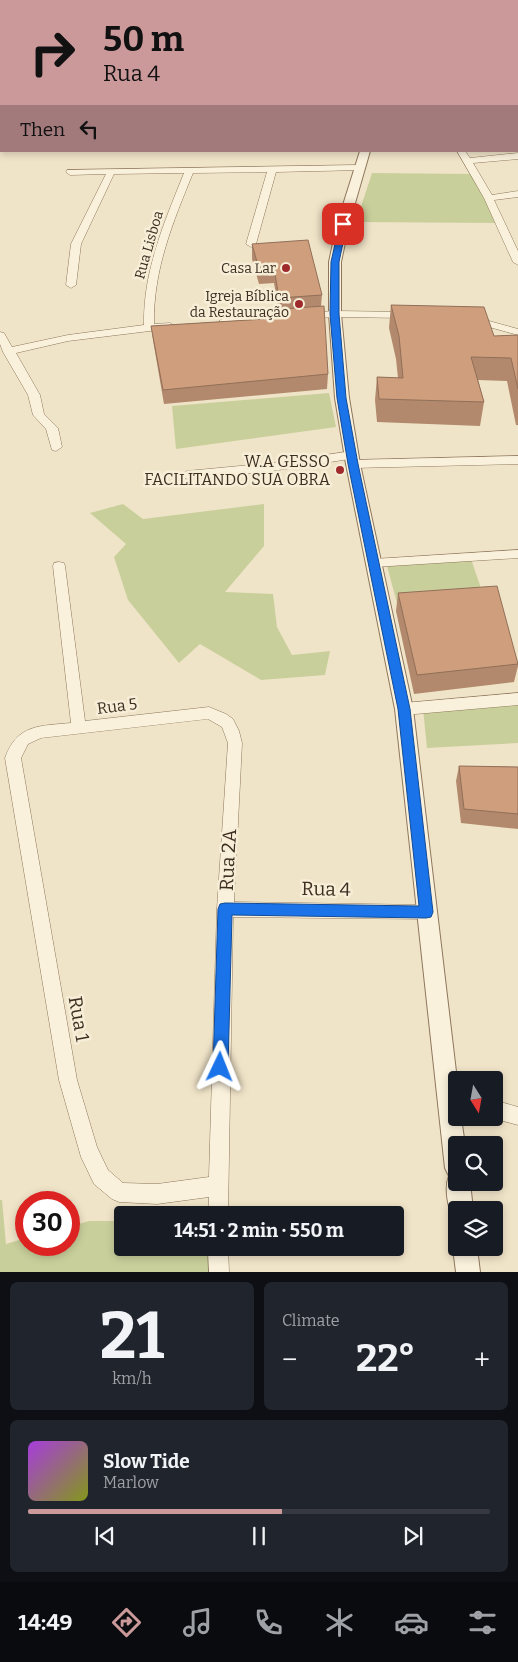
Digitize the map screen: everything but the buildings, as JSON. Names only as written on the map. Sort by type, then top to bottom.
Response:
[{"type":"street","points":[[365,152],[343,224],[335,262],[335,314],[342,398],[352,459],[404,709],[426,912],[448,1071]]},
{"type":"street","points":[[462,152],[489,198],[518,262]]},
{"type":"street","points":[[466,161],[518,156]]},
{"type":"street","points":[[70,172],[189,172],[359,168]]},
{"type":"street","points":[[251,244],[272,170]]},
{"type":"street","points":[[71,285],[76,244],[111,172]]},
{"type":"street","name":"Rua Lisboa","points":[[149,328],[147,308],[155,266],[162,239],[189,172]]},
{"type":"street","points":[[489,198],[518,194]]},
{"type":"street","points":[[506,234],[518,233]]},
{"type":"street","points":[[214,322],[335,314],[416,315]]},
{"type":"street","points":[[462,317],[518,332]]},
{"type":"street","points":[[8,352],[49,341],[176,325]]},
{"type":"street","points":[[0,335],[34,395],[39,415],[52,428],[56,447]]},
{"type":"street","points":[[187,475],[352,459],[518,460]]},
{"type":"street","points":[[374,563],[518,554]]},
{"type":"street","points":[[60,566],[79,728]]},
{"type":"street","points":[[404,709],[518,699]]},
{"type":"street","name":"Rua 5","points":[[17,744],[26,736],[41,732],[209,713],[224,718]]},
{"type":"street","name":"Rua 2A","points":[[218,1206],[225,909],[235,743],[232,728],[224,718]]},
{"type":"street","name":"Rua 1","points":[[17,744],[13,758],[38,909],[68,1080],[88,1150],[101,1177],[119,1192],[157,1194],[217,1186]]},
{"type":"street","name":"Rua 4","points":[[225,909],[426,912]]},
{"type":"street","points":[[503,1112],[518,1116]]},
{"type":"street","points":[[218,1256],[219,1272]]},
{"type":"street","points":[[466,1256],[468,1272]]},
{"type":"green space","points":[[372,173],[472,174],[497,223],[356,222]]},
{"type":"green space","points":[[329,393],[336,427],[176,449],[172,406]]},
{"type":"green space","points":[[123,504],[143,519],[264,504],[264,546],[225,592],[273,594],[277,627],[292,655],[330,651],[325,675],[261,680],[200,644],[179,663],[128,600],[114,557],[126,544],[90,513]]},
{"type":"green space","points":[[471,559],[485,600],[398,607],[387,566]]},
{"type":"green space","points":[[518,702],[518,743],[427,748],[423,709]]},
{"type":"green space","points":[[0,1200],[2,1200],[6,1244],[15,1241],[15,1256],[80,1256],[80,1224],[89,1221],[114,1221],[114,1256],[218,1256],[219,1272],[0,1272]]},
{"type":"place","name":"Casa Lar","points":[[286,268]]},
{"type":"place","name":"Igreja Bíblica da Restauração","points":[[299,304]]},
{"type":"place","name":"W.A GESSO FACILITANDO SUA OBRA","points":[[340,470]]},
{"type":"route","points":[[220,1067],[225,909],[426,912],[404,709],[353,464],[342,398],[335,314],[335,262],[343,224]]}]
